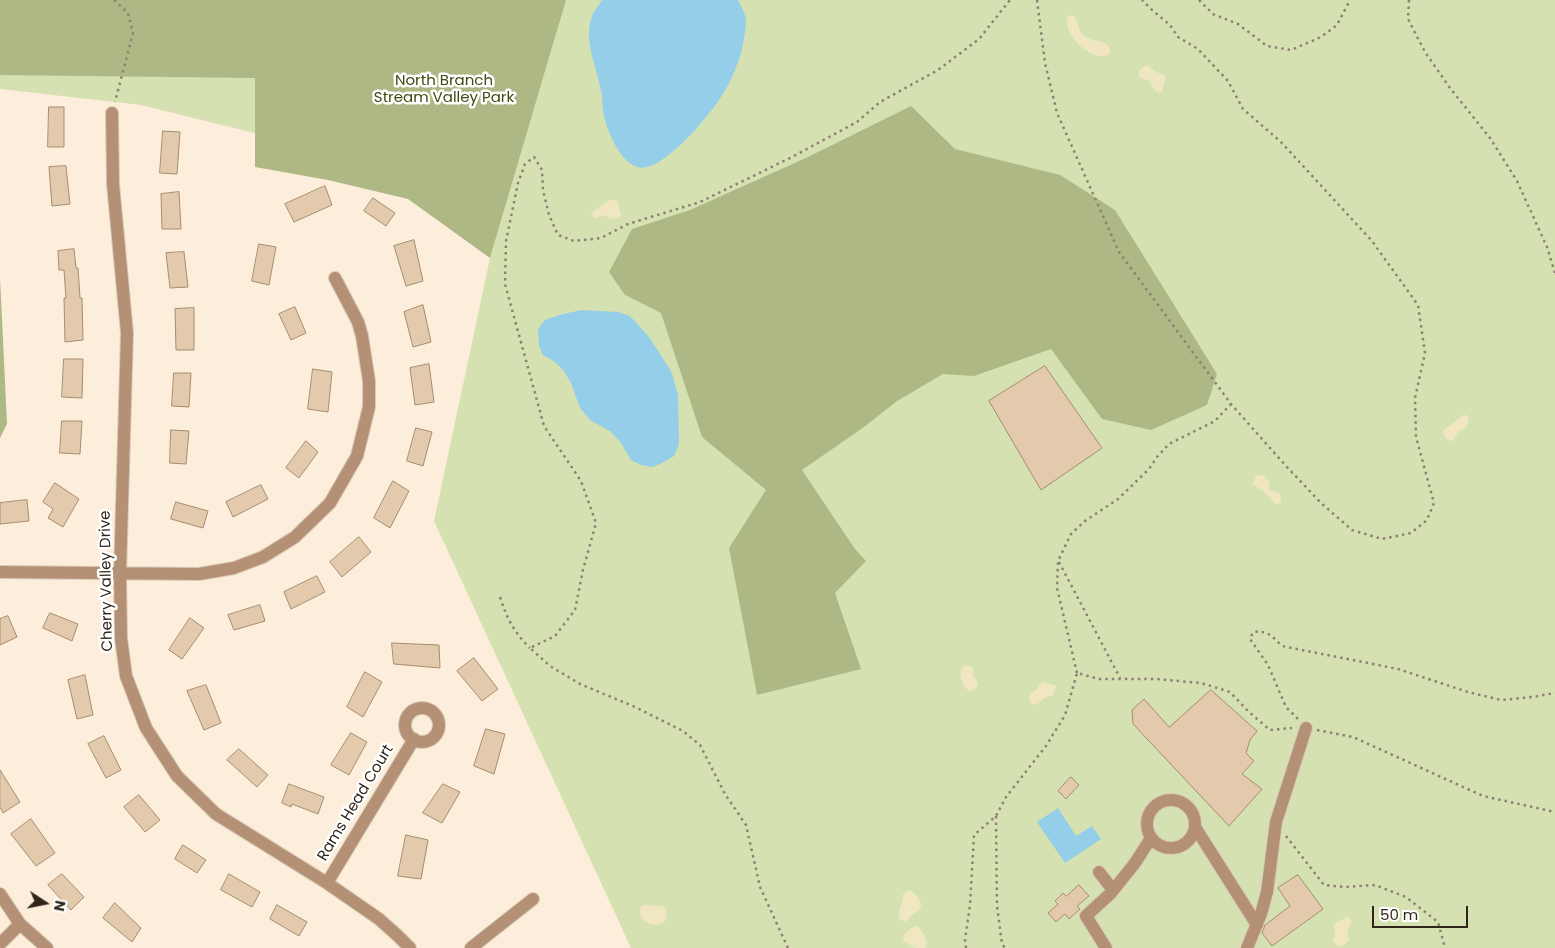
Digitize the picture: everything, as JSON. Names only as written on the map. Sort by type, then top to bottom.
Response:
[{"type":"street","name":"Cherry Valley Drive","points":[[112,113],[113,184],[127,333],[120,574],[120,638],[126,676],[146,728],[177,776],[216,814],[327,883],[378,919],[410,948]]},
{"type":"street","points":[[0,572],[199,574],[234,568],[263,557],[295,537],[330,503],[356,456],[369,407],[369,381],[362,336],[358,322],[335,278]]},
{"type":"street","points":[[1247,948],[1257,925],[1267,892],[1276,822],[1306,728]]},
{"type":"street","name":"Rams Head Court","points":[[327,883],[414,739]]},
{"type":"street","points":[[1174,799],[1183,802],[1190,809],[1195,818],[1195,827],[1192,836],[1185,844],[1177,848],[1167,848],[1158,845],[1151,838],[1147,830],[1146,820],[1156,804],[1174,799]]},
{"type":"street","points":[[1195,827],[1257,925]]},
{"type":"street","points":[[1106,948],[1086,916],[1114,890],[1151,838]]},
{"type":"street","points":[[1099,872],[1114,890]]},
{"type":"street","points":[[0,894],[20,924],[47,948]]},
{"type":"street","points":[[471,948],[533,899]]},
{"type":"street","points":[[0,944],[20,924]]},
{"type":"path","points":[[112,113],[133,34],[128,12],[114,0]]},
{"type":"path","points":[[530,648],[555,636],[575,610],[583,570],[596,523],[580,481],[544,426],[505,284],[506,241],[518,183],[525,164],[534,157],[542,170],[543,190],[549,215],[558,235],[574,242],[601,238],[628,224],[700,202],[792,157],[856,122],[880,102],[938,70],[979,39],[1010,0]]},
{"type":"path","points":[[1037,0],[1045,63],[1057,113],[1119,252],[1231,404],[1303,484],[1352,530],[1382,539],[1411,533],[1427,520],[1434,503],[1416,437],[1415,398],[1425,353],[1418,305],[1372,241],[1282,142],[1243,109],[1228,82],[1198,49],[1178,38],[1170,25],[1142,0]]},
{"type":"path","points":[[1199,0],[1213,14],[1238,24],[1267,46],[1290,50],[1321,37],[1337,25],[1350,0]]},
{"type":"path","points":[[1409,0],[1408,19],[1425,52],[1450,88],[1490,138],[1517,181],[1547,247],[1555,273]]},
{"type":"path","points":[[966,948],[965,940],[970,905],[974,836],[996,816],[1006,796],[1046,746],[1065,715],[1077,673],[1057,588],[1058,561],[1071,534],[1085,521],[1118,499],[1149,469],[1169,444],[1215,421],[1231,404]]},
{"type":"path","points":[[1058,561],[1120,678]]},
{"type":"path","points":[[500,597],[506,618],[518,636],[550,666],[580,684],[682,731],[700,745],[725,794],[746,824],[760,887],[788,948]]},
{"type":"path","points":[[1306,728],[1286,707],[1268,665],[1250,639],[1253,632],[1262,631],[1273,637],[1282,646],[1398,669],[1468,692],[1501,700],[1555,693]]},
{"type":"path","points":[[1077,673],[1099,679],[1120,678],[1202,683],[1230,692],[1270,730],[1306,728],[1353,737],[1483,796],[1555,812]]},
{"type":"path","points":[[996,816],[997,906],[1002,944],[1005,948]]},
{"type":"path","points":[[1276,822],[1324,885],[1345,887],[1375,885],[1406,897],[1438,922],[1445,948]]},
{"type":"green space","points":[[0,0],[1555,0],[1555,948],[631,948],[434,521],[490,258],[555,37],[404,170],[141,105],[0,89]]},
{"type":"green space","name":"North Branch Stream Valley Park","points":[[0,0],[566,0],[490,258],[408,199],[328,180],[255,167],[255,78],[0,75]]},
{"type":"green space","points":[[911,106],[955,149],[1060,175],[1115,210],[1217,374],[1207,405],[1151,430],[1102,419],[1051,349],[974,376],[943,374],[897,401],[864,427],[802,470],[855,549],[866,561],[835,593],[861,669],[757,695],[729,548],[766,490],[702,437],[661,313],[625,295],[609,272],[632,229],[690,210],[808,157]]},
{"type":"green space","points":[[0,278],[7,424],[0,438]]},
{"type":"sand","points":[[1070,15],[1075,17],[1083,35],[1108,45],[1110,54],[1096,55],[1088,52],[1081,46],[1070,33],[1067,25],[1067,18]]},
{"type":"sand","points":[[1144,66],[1149,66],[1154,71],[1166,76],[1162,92],[1157,92],[1149,81],[1140,78],[1139,71]]},
{"type":"sand","points":[[610,200],[615,200],[618,203],[621,216],[619,218],[612,219],[604,215],[595,218],[591,214],[596,209]]},
{"type":"sand","points":[[1463,415],[1469,418],[1467,426],[1457,433],[1454,440],[1451,441],[1445,436],[1443,431]]},
{"type":"sand","points":[[1263,475],[1269,481],[1269,489],[1280,496],[1281,502],[1279,504],[1276,504],[1253,484],[1256,476]]},
{"type":"sand","points":[[967,665],[973,668],[973,676],[977,680],[978,685],[974,690],[969,691],[961,680],[962,667]]},
{"type":"sand","points":[[1042,682],[1056,687],[1053,695],[1046,697],[1037,704],[1030,703],[1030,694]]},
{"type":"sand","points":[[909,890],[918,897],[921,907],[907,921],[903,921],[899,918],[899,911],[903,901],[903,894]]},
{"type":"sand","points":[[644,905],[662,906],[667,910],[666,920],[652,925],[644,921],[640,908]]},
{"type":"sand","points":[[1347,917],[1352,921],[1347,932],[1349,940],[1338,946],[1333,941],[1335,934],[1334,924]]},
{"type":"sand","points":[[915,926],[919,927],[925,937],[927,943],[925,948],[915,948],[903,940],[905,933]]},
{"type":"water","points":[[602,0],[738,0],[745,16],[744,38],[738,63],[721,97],[688,138],[674,151],[648,167],[637,167],[630,164],[624,158],[614,143],[604,117],[602,93],[589,35],[592,16]]},
{"type":"water","points":[[582,310],[618,312],[630,316],[649,337],[671,371],[678,395],[679,444],[674,456],[662,463],[652,467],[641,465],[631,460],[621,443],[610,431],[590,420],[580,408],[571,383],[564,371],[555,362],[543,355],[539,346],[538,329],[545,320]]},
{"type":"water","points":[[1058,808],[1076,836],[1092,826],[1101,839],[1065,863],[1037,822]]},
{"type":"building","points":[[49,107],[64,107],[64,147],[48,147]]},
{"type":"building","points":[[163,131],[180,132],[177,174],[160,173]]},
{"type":"building","points":[[66,166],[70,204],[52,206],[49,167]]},
{"type":"building","points":[[325,186],[332,205],[294,222],[285,204]]},
{"type":"building","points":[[179,192],[181,229],[162,229],[161,194]]},
{"type":"building","points":[[373,198],[395,213],[386,226],[364,211]]},
{"type":"building","points":[[414,240],[423,281],[406,286],[394,246]]},
{"type":"building","points":[[259,244],[276,247],[269,285],[252,281]]},
{"type":"building","points":[[74,249],[76,268],[78,268],[80,298],[82,298],[83,340],[65,342],[64,298],[66,298],[64,270],[59,270],[58,251]]},
{"type":"building","points":[[184,252],[188,287],[170,288],[166,253]]},
{"type":"building","points":[[423,305],[431,342],[413,347],[404,312]]},
{"type":"building","points":[[295,307],[306,333],[291,340],[279,314]]},
{"type":"building","points":[[194,308],[194,350],[176,350],[175,309]]},
{"type":"building","points":[[64,359],[83,359],[82,398],[62,397]]},
{"type":"building","points":[[429,364],[434,402],[415,405],[410,368]]},
{"type":"building","points":[[1045,366],[1102,448],[1041,490],[989,401]]},
{"type":"building","points":[[313,369],[332,372],[328,412],[308,409]]},
{"type":"building","points":[[174,373],[191,373],[189,407],[172,406]]},
{"type":"building","points":[[62,421],[82,421],[80,454],[60,453]]},
{"type":"building","points":[[416,428],[432,432],[423,466],[407,461]]},
{"type":"building","points":[[171,430],[189,431],[186,464],[170,463]]},
{"type":"building","points":[[306,441],[318,452],[299,478],[286,468]]},
{"type":"building","points":[[393,481],[409,491],[390,528],[374,518]]},
{"type":"building","points":[[55,483],[79,499],[63,527],[48,518],[53,509],[43,502]]},
{"type":"building","points":[[261,485],[268,499],[233,517],[226,502]]},
{"type":"building","points":[[27,500],[29,521],[0,524],[0,503]]},
{"type":"building","points":[[176,502],[208,511],[203,528],[171,519]]},
{"type":"building","points":[[359,537],[371,552],[342,577],[330,562]]},
{"type":"building","points":[[317,576],[325,592],[291,609],[284,592]]},
{"type":"building","points":[[260,605],[265,621],[234,630],[228,615]]},
{"type":"building","points":[[50,613],[78,624],[72,641],[43,628]]},
{"type":"building","points":[[8,616],[17,637],[0,645],[0,619]]},
{"type":"building","points":[[190,618],[204,628],[182,659],[169,650]]},
{"type":"building","points":[[392,643],[439,645],[440,668],[394,664]]},
{"type":"building","points":[[474,658],[498,689],[482,701],[457,671]]},
{"type":"building","points":[[365,672],[382,682],[363,717],[347,707]]},
{"type":"building","points":[[85,675],[93,715],[77,719],[68,680]]},
{"type":"building","points":[[206,685],[221,723],[204,730],[187,691]]},
{"type":"building","points":[[1211,690],[1257,731],[1250,740],[1246,753],[1254,761],[1242,774],[1262,789],[1229,826],[1133,724],[1132,710],[1144,699],[1169,727]]},
{"type":"building","points":[[486,729],[505,734],[494,774],[474,766]]},
{"type":"building","points":[[351,733],[367,742],[349,775],[331,765]]},
{"type":"building","points":[[104,736],[121,770],[106,778],[88,744]]},
{"type":"building","points":[[239,749],[268,775],[257,787],[227,760]]},
{"type":"building","points":[[0,770],[20,802],[3,813],[0,807]]},
{"type":"building","points":[[1071,777],[1079,785],[1066,799],[1058,791]]},
{"type":"building","points":[[289,784],[324,797],[318,814],[292,804],[291,807],[282,803]]},
{"type":"building","points":[[443,784],[460,792],[442,823],[423,813]]},
{"type":"building","points":[[139,795],[160,820],[145,832],[124,807]]},
{"type":"building","points":[[31,819],[55,853],[36,866],[11,834]]},
{"type":"building","points":[[406,835],[428,840],[421,879],[398,876]]},
{"type":"building","points":[[183,845],[206,860],[197,873],[175,859]]},
{"type":"building","points":[[62,874],[84,897],[71,910],[48,885]]},
{"type":"building","points":[[229,874],[260,892],[252,907],[221,890]]},
{"type":"building","points":[[1298,875],[1323,909],[1272,946],[1262,933],[1265,925],[1290,906],[1278,888]]},
{"type":"building","points":[[1079,885],[1089,896],[1077,906],[1080,909],[1069,919],[1065,914],[1056,922],[1048,913],[1058,904],[1055,901],[1063,893],[1066,896]]},
{"type":"building","points":[[115,903],[141,928],[132,942],[103,918]]},
{"type":"building","points":[[277,905],[307,922],[299,936],[270,919]]}]
